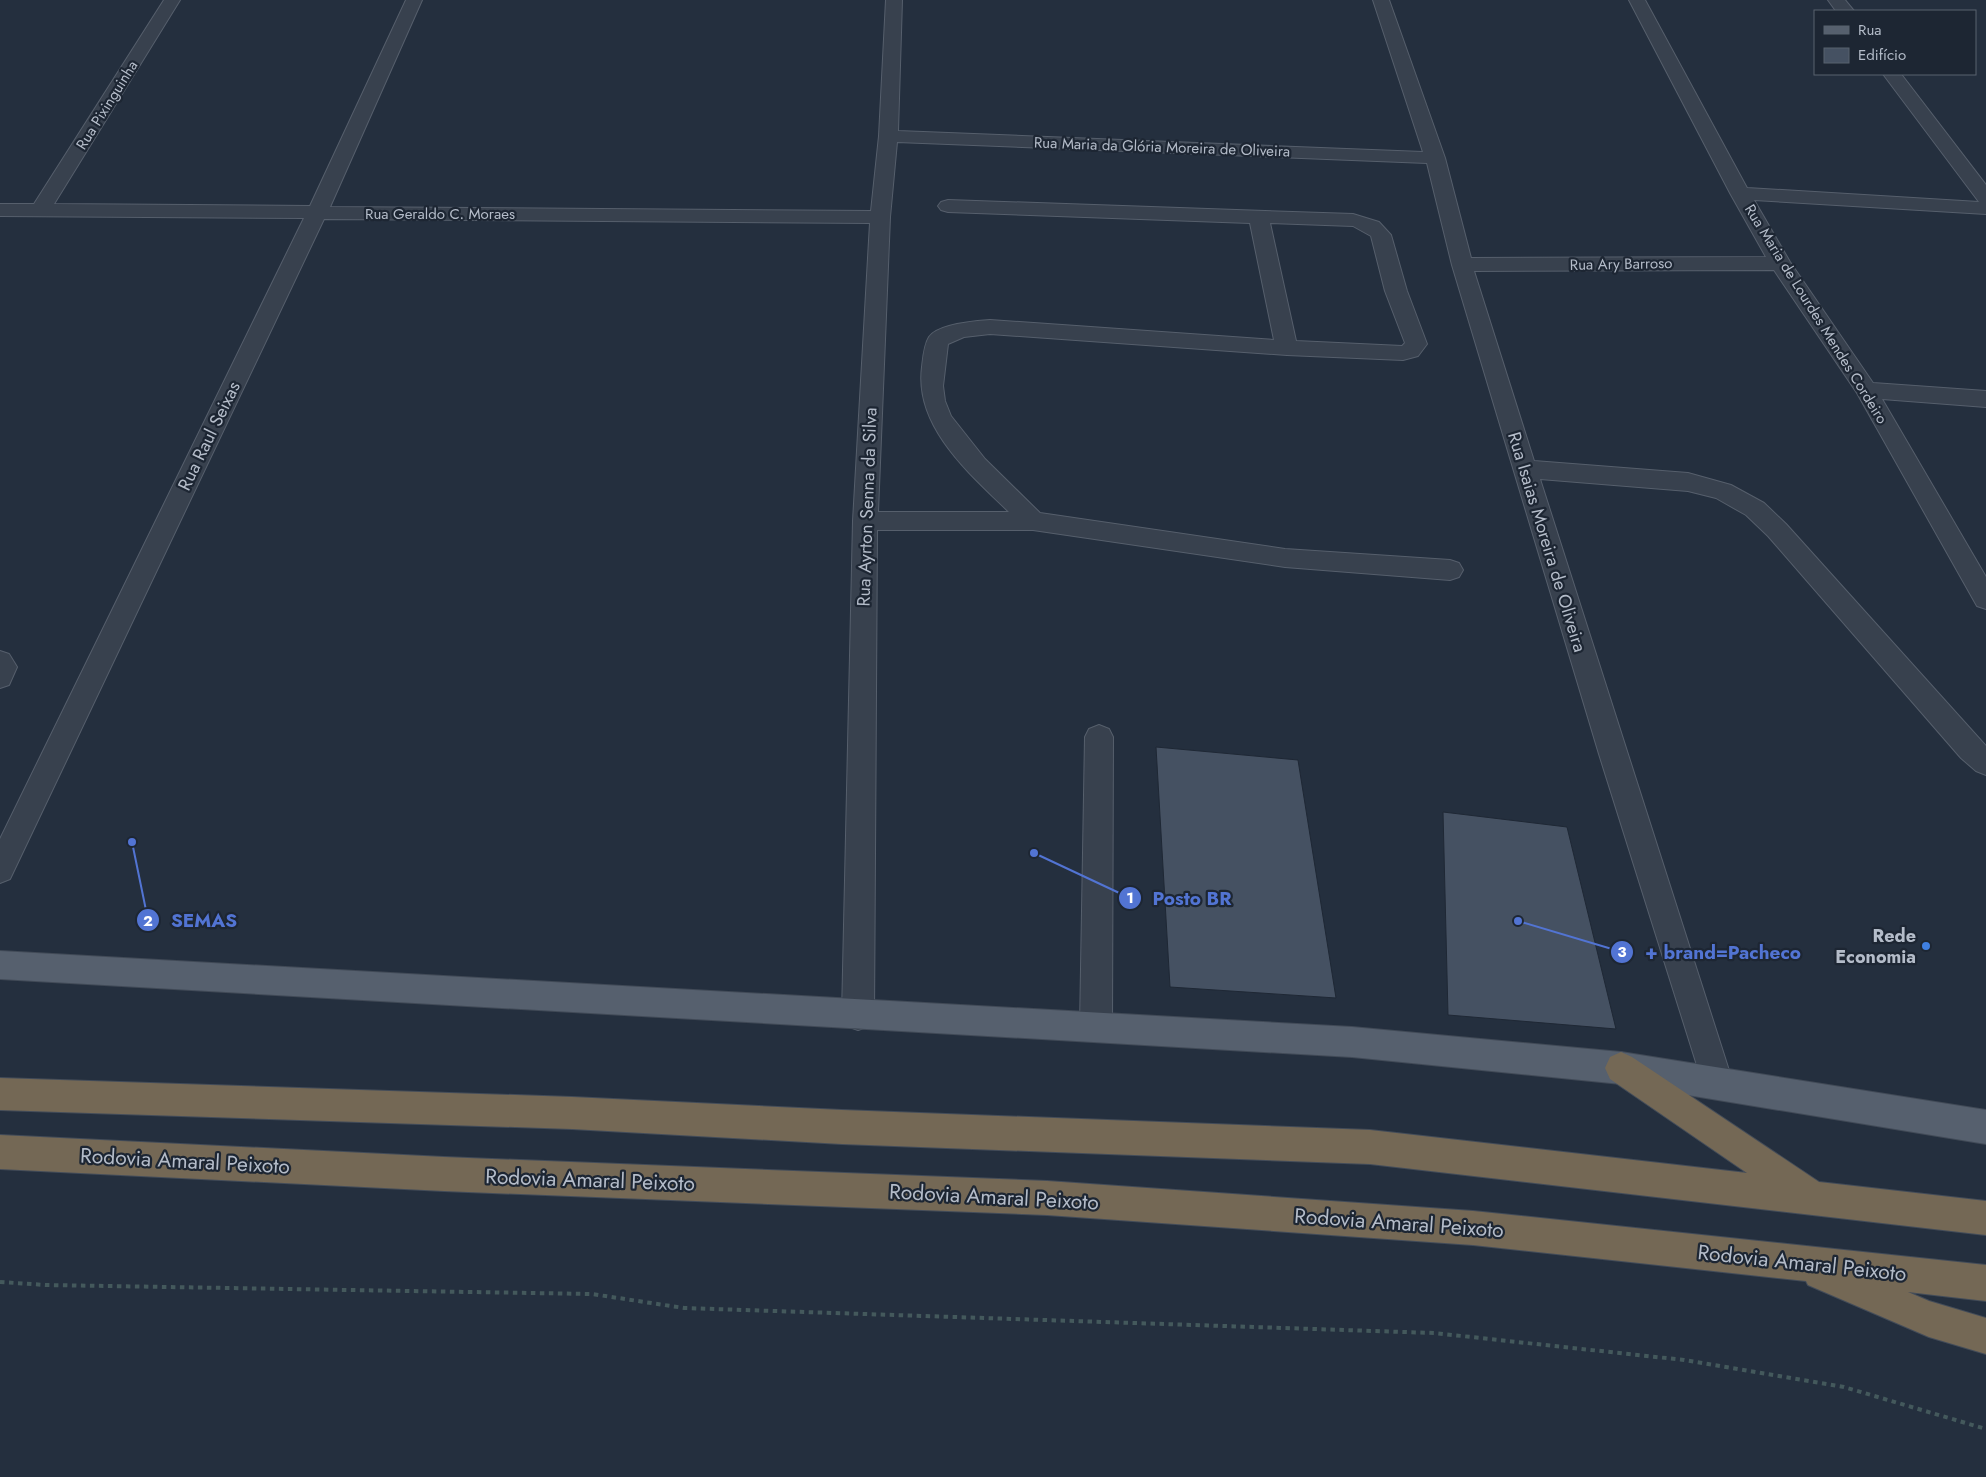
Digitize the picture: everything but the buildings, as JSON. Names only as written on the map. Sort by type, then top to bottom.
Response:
[{"type":"highway","points":[[1621,1068],[1813,1198]]},
{"type":"highway","points":[[0,1094],[572,1113],[842,1128],[1370,1147],[1986,1218]]},
{"type":"highway","name":"Rodovia Amaral Peixoto","points":[[0,1152],[444,1174],[1047,1198],[1472,1228],[1986,1284]]},
{"type":"highway","points":[[1794,1262],[1929,1319],[1986,1336]]},
{"type":"main road","points":[[0,964],[1352,1042],[1621,1068],[1986,1127]]},
{"type":"street","name":"Rua Pixinguinha","points":[[41,209],[172,0]]},
{"type":"street","name":"Rua Raul Seixas","points":[[0,870],[317,213],[414,0]]},
{"type":"street","name":"Rua Ayrton Senna da Silva","points":[[858,1015],[865,521],[880,217],[888,136],[894,0]]},
{"type":"street","name":"Rua Isaias Moreira de Oliveira","points":[[1381,0],[1435,158],[1462,265],[1717,1083]]},
{"type":"street","name":"Rua Maria de Lourdes Mendes Cordeiro","points":[[1637,0],[1740,193],[1780,263],[1866,390],[1986,599]]},
{"type":"street","points":[[1836,0],[1844,10]]},
{"type":"street","points":[[1893,75],[1986,198]]},
{"type":"street","name":"Rua Maria da Glória Moreira de Oliveira","points":[[888,136],[1435,158]]},
{"type":"street","points":[[1740,193],[1986,208]]},
{"type":"street","points":[[948,206],[1353,220],[1367,223],[1376,228],[1381,236],[1396,291],[1416,344],[1410,350],[1403,353],[1287,348],[990,327],[960,330],[938,340],[932,364],[934,400],[944,424],[970,456],[1033,520]]},
{"type":"street","name":"Rua Geraldo C. Moraes","points":[[0,210],[880,217]]},
{"type":"street","points":[[1259,218],[1287,348]]},
{"type":"street","name":"Rua Ary Barroso","points":[[1462,265],[1780,263]]},
{"type":"street","points":[[1866,390],[1986,399]]},
{"type":"street","points":[[1525,469],[1688,482],[1723,491],[1755,509],[1777,530],[1965,742],[1986,763]]},
{"type":"street","points":[[865,521],[1033,520],[1285,558],[1450,570]]},
{"type":"street","points":[[0,662],[4,667],[0,677]]},
{"type":"street","points":[[1096,1027],[1099,737]]},
{"type":"path","points":[[0,1282],[46,1285],[592,1294],[684,1308],[1434,1332],[1684,1360],[1844,1387],[1986,1430]]},
{"type":"place","name":"SEMAS","points":[[132,842]]},
{"type":"place","name":"Posto BR","points":[[1034,853]]},
{"type":"place","name":"+ brand=Pacheco","points":[[1518,921]]},
{"type":"place","name":"Rede Economia","points":[[1926,946]]}]
